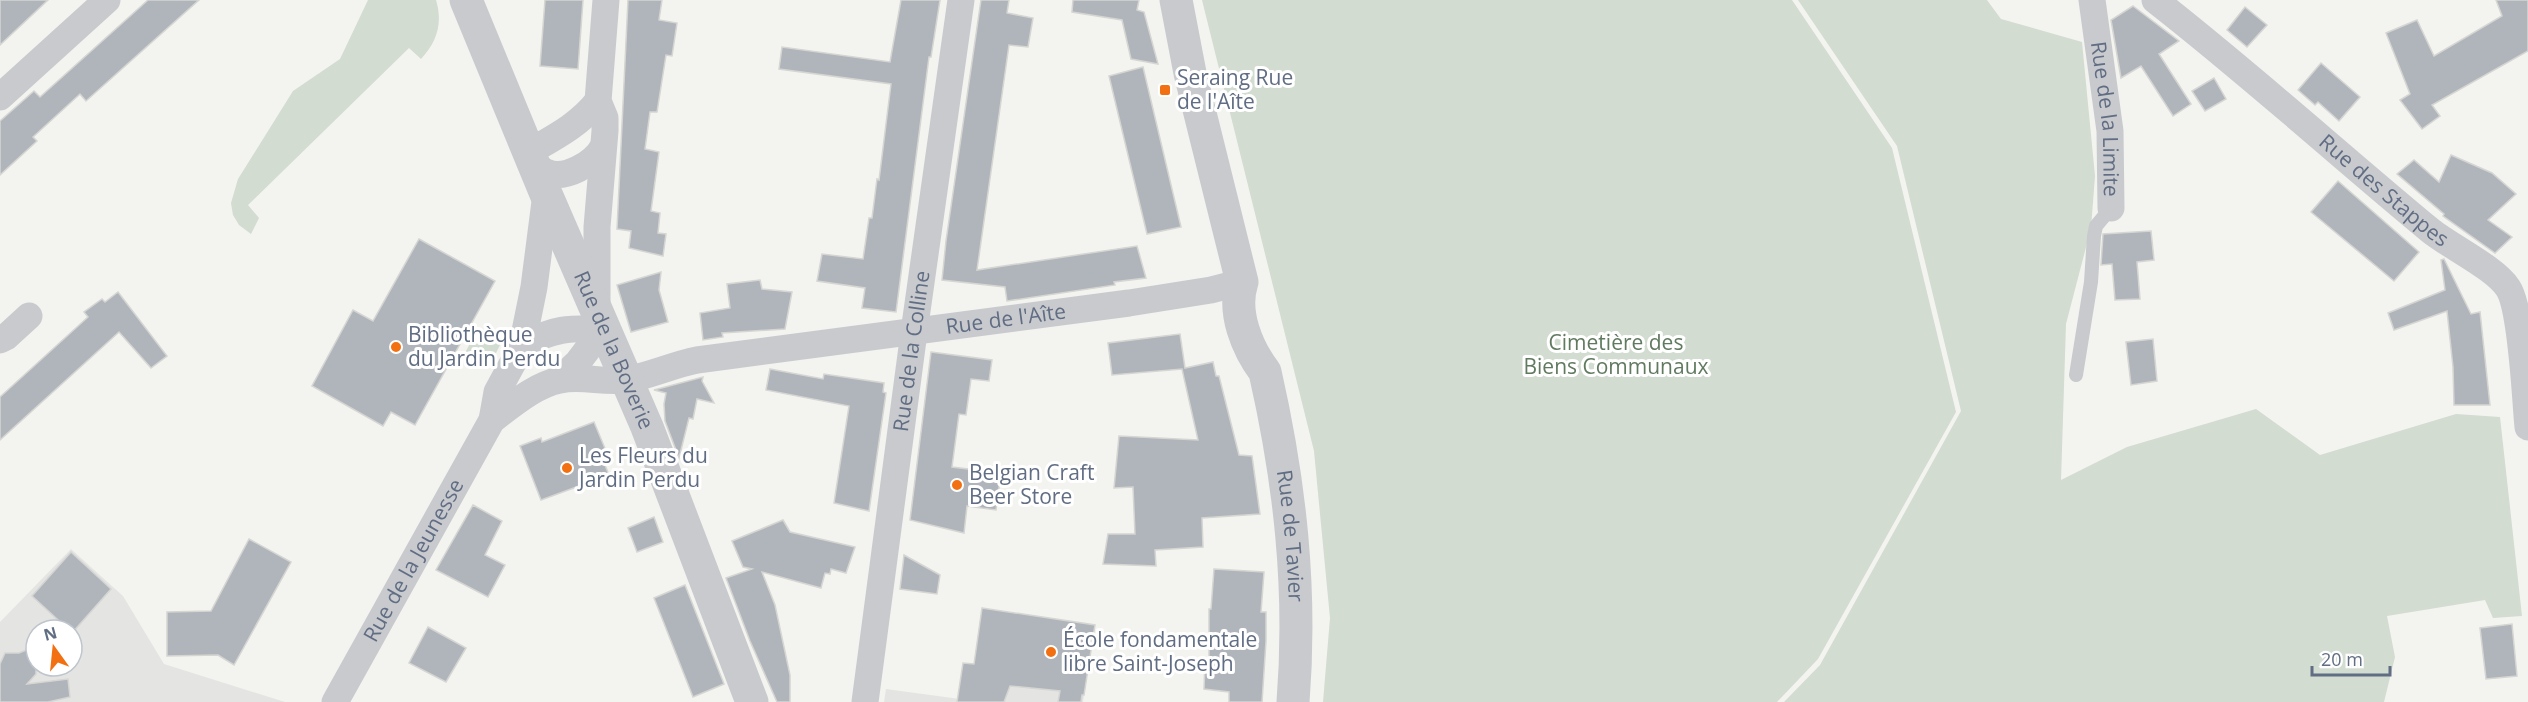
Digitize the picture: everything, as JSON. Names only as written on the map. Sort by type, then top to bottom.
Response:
[{"type":"street","points":[[0,97],[107,0]]},
{"type":"street","name":"Rue de la Boverie","points":[[466,0],[600,322],[628,379],[752,702]]},
{"type":"street","points":[[522,346],[541,335],[557,330],[600,322],[597,227],[605,118],[598,101],[606,0]]},
{"type":"street","name":"Rue de la Colline","points":[[865,702],[914,332],[962,0]]},
{"type":"street","name":"Rue de Tavier","points":[[1176,0],[1190,73],[1242,282],[1238,303],[1246,337],[1264,372],[1284,464],[1295,557],[1297,630],[1293,702]]},
{"type":"street","name":"Rue de la Limite","points":[[2092,0],[2110,130],[2111,208]]},
{"type":"street","name":"Rue des Stappes","points":[[2155,0],[2225,54],[2438,237],[2499,278],[2508,288],[2517,322],[2528,427]]},
{"type":"street","points":[[598,101],[577,123],[530,156],[544,172],[555,174],[585,165],[597,158],[603,147]]},
{"type":"street","name":"Rue de la Jeunesse","points":[[335,702],[492,420],[497,392],[522,346],[534,287],[546,194]]},
{"type":"street","name":"Rue de l'Aîte","points":[[628,379],[674,364],[697,360],[1167,297],[1242,282]]},
{"type":"street","points":[[0,340],[29,316]]},
{"type":"street","name":"Rue de la Jeunesse","points":[[492,420],[534,391],[560,379],[578,362],[600,322]]},
{"type":"street","name":"Rue de la Jeunesse","points":[[560,379],[604,382],[628,379]]},
{"type":"lane","name":"Rue de la Limite","points":[[2076,375],[2091,282],[2096,226],[2111,208]]},
{"type":"shaded area","points":[[71,549],[123,596],[164,664],[285,702],[0,702],[0,622]]},
{"type":"shaded area","name":"École fondamentale libre Saint-Joseph","points":[[1018,614],[1095,625],[1083,702],[884,702],[886,689],[960,699]]},
{"type":"green space","points":[[368,0],[436,0],[439,24],[435,39],[421,59],[409,48],[248,205],[259,218],[251,234],[239,225],[233,215],[231,203],[238,179],[293,91],[340,59]]},
{"type":"green space","name":"Cimetière des Biens Communaux","points":[[1202,0],[1792,0],[1892,148],[1956,412],[1818,659],[1777,702],[1323,702],[1330,618],[1314,451]]},
{"type":"green space","points":[[1798,0],[1987,0],[2001,19],[2082,42],[2095,176],[2091,228],[2066,324],[2061,480],[2127,447],[2256,409],[2320,455],[2456,414],[2500,417],[2522,616],[2493,618],[2485,600],[2387,616],[2395,657],[2384,702],[1784,702],[1820,665],[1961,411],[1897,146]]},
{"type":"green space","points":[[478,328],[502,341],[488,369],[464,355]]},
{"type":"building","points":[[0,0],[48,0],[0,45]]},
{"type":"building","points":[[148,0],[199,0],[86,101],[80,94],[33,137],[37,141],[0,175],[0,121],[34,91],[40,97]]},
{"type":"building","points":[[545,0],[583,0],[578,69],[540,66]]},
{"type":"building","points":[[628,0],[662,0],[659,20],[677,23],[672,56],[666,55],[657,112],[650,112],[645,149],[659,152],[651,211],[660,213],[658,233],[666,234],[663,256],[629,248],[631,231],[617,229]]},
{"type":"building","points":[[901,0],[940,0],[931,57],[929,57],[896,312],[862,308],[865,288],[817,281],[822,254],[863,259],[869,218],[872,218],[877,179],[879,180],[891,84],[779,69],[782,47],[890,62]]},
{"type":"building","points":[[981,0],[1009,0],[1007,13],[1033,18],[1028,47],[1009,45],[977,270],[1137,246],[1146,278],[1114,282],[1115,285],[1007,301],[1005,287],[942,280]]},
{"type":"building","points":[[1073,0],[1139,0],[1137,10],[1144,12],[1158,64],[1131,59],[1122,20],[1072,12]]},
{"type":"building","points":[[2496,0],[2528,0],[2528,51],[2432,105],[2440,116],[2422,129],[2400,100],[2410,94],[2386,33],[2417,20],[2434,56],[2502,16]]},
{"type":"building","points":[[2133,6],[2179,41],[2159,54],[2191,104],[2173,116],[2141,66],[2121,78],[2111,20]]},
{"type":"building","points":[[2245,7],[2267,25],[2247,47],[2227,30]]},
{"type":"building","points":[[2321,63],[2360,97],[2339,121],[2318,102],[2315,105],[2298,90]]},
{"type":"building","points":[[1143,67],[1181,227],[1147,234],[1109,76]]},
{"type":"building","points":[[2214,78],[2226,99],[2205,111],[2192,91]]},
{"type":"building","points":[[2451,155],[2492,173],[2516,194],[2488,220],[2512,237],[2495,253],[2443,216],[2444,214],[2397,174],[2414,160],[2439,182]]},
{"type":"building","points":[[2338,181],[2419,252],[2394,281],[2311,212]]},
{"type":"building","points":[[2151,231],[2154,260],[2137,262],[2140,299],[2115,300],[2112,264],[2101,265],[2103,234]]},
{"type":"building","name":"Bibliothèque du Jardin Perdu","points":[[419,239],[495,281],[415,425],[391,412],[383,426],[312,386],[353,310],[373,321]]},
{"type":"building","points":[[2444,259],[2471,314],[2480,312],[2490,405],[2454,405],[2453,367],[2447,311],[2394,330],[2388,313],[2445,290],[2441,260]]},
{"type":"building","points":[[661,272],[659,290],[668,322],[631,332],[617,285]]},
{"type":"building","points":[[760,280],[762,289],[792,292],[785,329],[722,333],[723,337],[703,340],[700,313],[730,308],[727,284]]},
{"type":"building","points":[[118,292],[167,356],[151,368],[119,332],[0,440],[0,397],[88,317],[84,312],[102,299],[105,302]]},
{"type":"building","points":[[1180,334],[1185,368],[1213,362],[1216,376],[1219,376],[1239,455],[1252,456],[1260,514],[1202,518],[1203,547],[1155,550],[1156,566],[1103,564],[1108,534],[1135,534],[1133,487],[1114,488],[1119,436],[1198,440],[1182,369],[1112,375],[1108,343]]},
{"type":"building","points":[[2153,339],[2157,381],[2131,385],[2126,342]]},
{"type":"building","points":[[931,352],[992,360],[989,381],[971,379],[966,415],[959,414],[952,467],[1001,473],[996,510],[967,506],[964,533],[910,520]]},
{"type":"building","points":[[770,369],[823,379],[824,374],[884,383],[883,392],[886,393],[869,511],[834,503],[849,406],[766,390]]},
{"type":"building","points":[[703,377],[702,381],[714,403],[697,399],[693,419],[689,418],[679,458],[665,421],[666,393],[654,390]]},
{"type":"building","name":"Les Fleurs du Jardin Perdu","points":[[594,422],[609,458],[603,460],[609,475],[541,500],[520,446],[541,438],[542,442]]},
{"type":"building","points":[[473,505],[502,521],[485,555],[505,565],[488,597],[436,570]]},
{"type":"building","points":[[654,517],[663,542],[637,552],[628,528]]},
{"type":"building","points":[[783,520],[790,532],[855,547],[846,573],[831,569],[830,574],[825,573],[821,588],[762,572],[775,605],[790,675],[790,702],[777,702],[726,578],[752,569],[743,567],[732,541]]},
{"type":"building","points":[[249,539],[291,562],[234,665],[218,655],[167,656],[167,612],[211,611]]},
{"type":"building","points":[[71,552],[111,589],[84,619],[56,618],[32,596]]},
{"type":"building","points":[[904,555],[940,575],[937,594],[900,589]]},
{"type":"building","points":[[1214,569],[1264,572],[1261,612],[1266,612],[1266,641],[1262,702],[1229,702],[1229,692],[1204,689],[1205,662],[1209,662],[1209,609],[1211,609]]},
{"type":"building","points":[[685,585],[724,684],[693,697],[654,598]]},
{"type":"building","name":"École fondamentale libre Saint-Joseph","points":[[982,608],[1095,625],[1081,702],[1058,702],[1060,691],[1010,686],[1004,702],[957,702],[963,663],[974,664]]},
{"type":"building","points":[[2512,624],[2517,676],[2486,679],[2480,628]]},
{"type":"building","points":[[428,627],[466,648],[446,682],[409,663]]},
{"type":"building","points":[[24,651],[24,678],[32,678],[27,684],[68,679],[70,697],[48,702],[0,702],[0,664],[5,653]]},
{"type":"place","name":"Seraing Rue de l'Aîte","points":[[1165,90]]},
{"type":"place","name":"Bibliothèque du Jardin Perdu","points":[[396,347]]},
{"type":"place","name":"Les Fleurs du Jardin Perdu","points":[[567,468]]},
{"type":"place","name":"Belgian Craft Beer Store","points":[[957,485]]},
{"type":"place","name":"École fondamentale libre Saint-Joseph","points":[[1051,652]]}]
